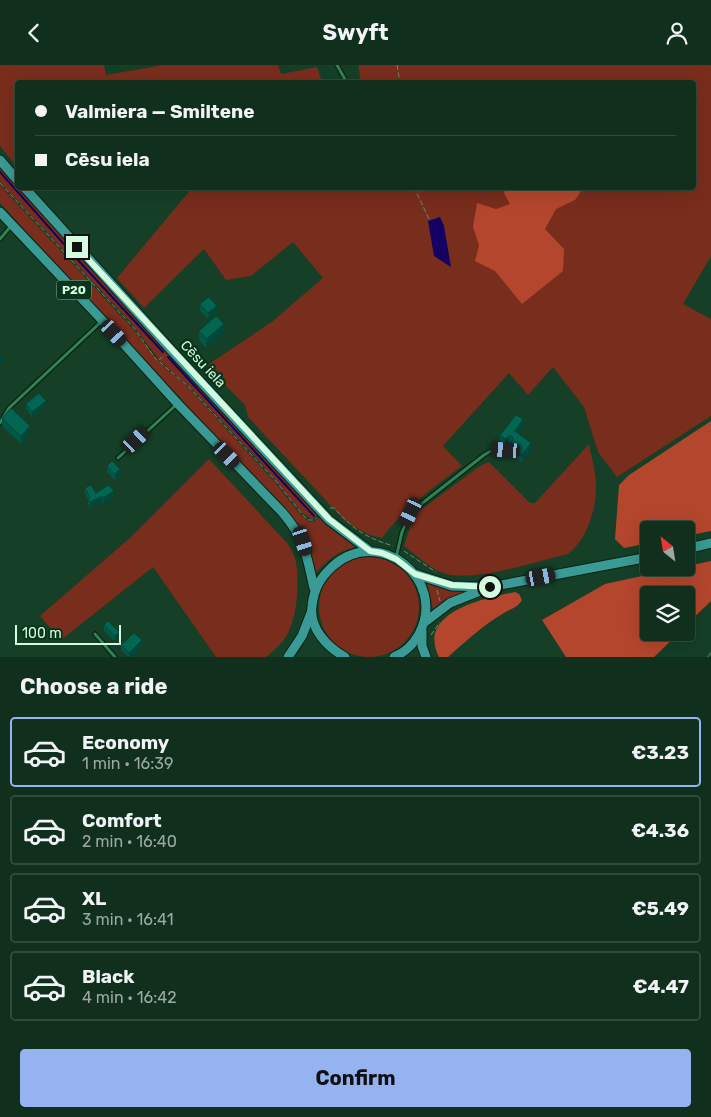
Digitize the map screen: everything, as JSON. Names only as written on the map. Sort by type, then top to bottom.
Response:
[{"type":"main road","points":[[0,160],[15,178]]},
{"type":"main road","name":"Cēsu iela","points":[[27,190],[171,350],[329,519],[370,551]]},
{"type":"main road","name":"P20","points":[[0,212],[178,404],[294,525],[306,550],[314,588]]},
{"type":"main road","points":[[695,547],[711,543]]},
{"type":"main road","points":[[288,657],[302,636],[311,613],[314,588],[339,561],[354,554],[370,551],[382,553],[396,559],[415,574],[452,585],[490,587]]},
{"type":"main road","points":[[394,657],[408,649],[416,641],[423,626],[450,603],[490,587],[640,559]]},
{"type":"main road","points":[[415,574],[427,600],[422,646],[426,657]]},
{"type":"main road","points":[[311,613],[321,637],[332,649],[345,657]]},
{"type":"lane","points":[[337,65],[344,80]]},
{"type":"lane","points":[[0,239],[12,225]]},
{"type":"lane","points":[[0,423],[9,408],[102,320]]},
{"type":"lane","points":[[118,458],[178,404]]},
{"type":"lane","points":[[396,559],[402,532],[411,512],[484,455],[494,449],[506,450],[510,446]]},
{"type":"lane","points":[[95,635],[115,657]]},
{"type":"path","points":[[397,65],[400,80]]},
{"type":"path","points":[[0,183],[134,328],[155,357],[188,386],[274,479],[302,514],[308,519],[313,520],[320,516]]},
{"type":"path","points":[[415,190],[429,219]]},
{"type":"path","points":[[328,509],[334,508],[363,535],[393,546]]},
{"type":"path","points":[[400,549],[434,569],[437,576]]},
{"type":"path","points":[[437,585],[438,595],[442,604]]},
{"type":"path","points":[[430,636],[435,626],[444,617]]},
{"type":"path","points":[[708,657],[711,652]]},
{"type":"shaded area","points":[[0,65],[104,65],[106,75],[163,65],[278,65],[281,74],[317,67],[321,80],[15,80],[15,165],[0,146]]},
{"type":"shaded area","points":[[358,65],[711,65],[711,256],[683,304],[711,319],[711,416],[617,477],[598,452],[584,407],[553,367],[528,395],[509,373],[443,446],[462,466],[409,508],[382,538],[367,534],[345,521],[248,417],[245,405],[206,366],[273,321],[323,278],[293,242],[251,276],[226,280],[204,249],[144,308],[117,278],[190,190],[696,190],[696,80],[361,80]]},
{"type":"shaded area","points":[[0,167],[15,184],[15,190],[20,190],[318,515],[312,519],[302,513],[262,464],[190,387],[160,361],[132,324],[0,182]]},
{"type":"shaded area","points":[[0,185],[133,329],[158,361],[188,387],[273,480],[300,514],[309,522],[313,522],[321,517],[338,534],[356,547],[333,557],[315,574],[309,544],[299,527],[0,203]]},
{"type":"shaded area","points":[[505,190],[582,190],[575,200],[556,209],[545,229],[564,249],[563,271],[522,304],[495,271],[475,261],[479,245],[473,227],[477,203],[496,209],[510,204],[504,193]]},
{"type":"shaded area","points":[[440,217],[444,226],[451,267],[434,256],[428,221]]},
{"type":"shaded area","points":[[711,421],[711,531],[695,534],[695,521],[640,521],[640,545],[624,548],[615,539],[619,485],[629,475]]},
{"type":"shaded area","points":[[589,444],[596,479],[594,508],[585,534],[568,554],[507,570],[474,575],[459,575],[441,572],[424,562],[404,546],[414,515],[480,466],[489,462],[530,503],[535,503]]},
{"type":"shaded area","points":[[209,459],[288,544],[295,557],[298,581],[296,603],[292,624],[283,641],[266,657],[216,657],[153,567],[61,640],[40,616],[131,537]]},
{"type":"shaded area","points":[[369,557],[379,558],[397,565],[411,579],[418,597],[418,617],[411,635],[397,649],[379,656],[369,657],[359,656],[341,649],[327,635],[320,617],[319,607],[320,597],[327,579],[341,565],[359,558]]},
{"type":"shaded area","points":[[711,561],[711,601],[695,616],[695,586],[640,586],[640,641],[671,641],[654,657],[566,657],[542,620],[605,584],[642,576],[695,576],[695,564]]},
{"type":"shaded area","points":[[429,581],[453,590],[464,591],[464,593],[435,610],[433,609],[427,583]]},
{"type":"shaded area","points":[[515,592],[519,594],[522,600],[514,608],[474,634],[448,657],[439,657],[434,642],[437,629],[445,618],[472,603]]},
{"type":"building","points":[[209,297],[217,306],[208,313],[200,304]]},
{"type":"building","points":[[216,316],[224,324],[206,339],[199,331]]},
{"type":"building","points":[[39,393],[46,401],[32,412],[26,404]]},
{"type":"building","points":[[11,408],[30,426],[21,436],[2,418]]},
{"type":"building","points":[[516,415],[523,419],[515,431],[531,443],[522,455],[513,449],[514,447],[510,444],[513,440],[512,436],[505,439],[500,435]]},
{"type":"building","points":[[112,461],[120,469],[115,474],[107,466]]},
{"type":"building","points":[[91,485],[96,493],[109,485],[114,491],[103,498],[102,496],[90,502],[88,499],[90,497],[85,488]]},
{"type":"building","points":[[108,621],[119,632],[115,636],[104,625]]},
{"type":"building","points":[[134,633],[142,640],[129,653],[121,645]]},
{"type":"waterway","points":[[0,172],[15,189]]},
{"type":"waterway","points":[[16,190],[163,352]]},
{"type":"waterway","points":[[168,357],[314,516]]},
{"type":"route","points":[[77,247],[329,519],[370,551],[382,553],[396,559],[415,574],[452,585],[490,587]]}]
